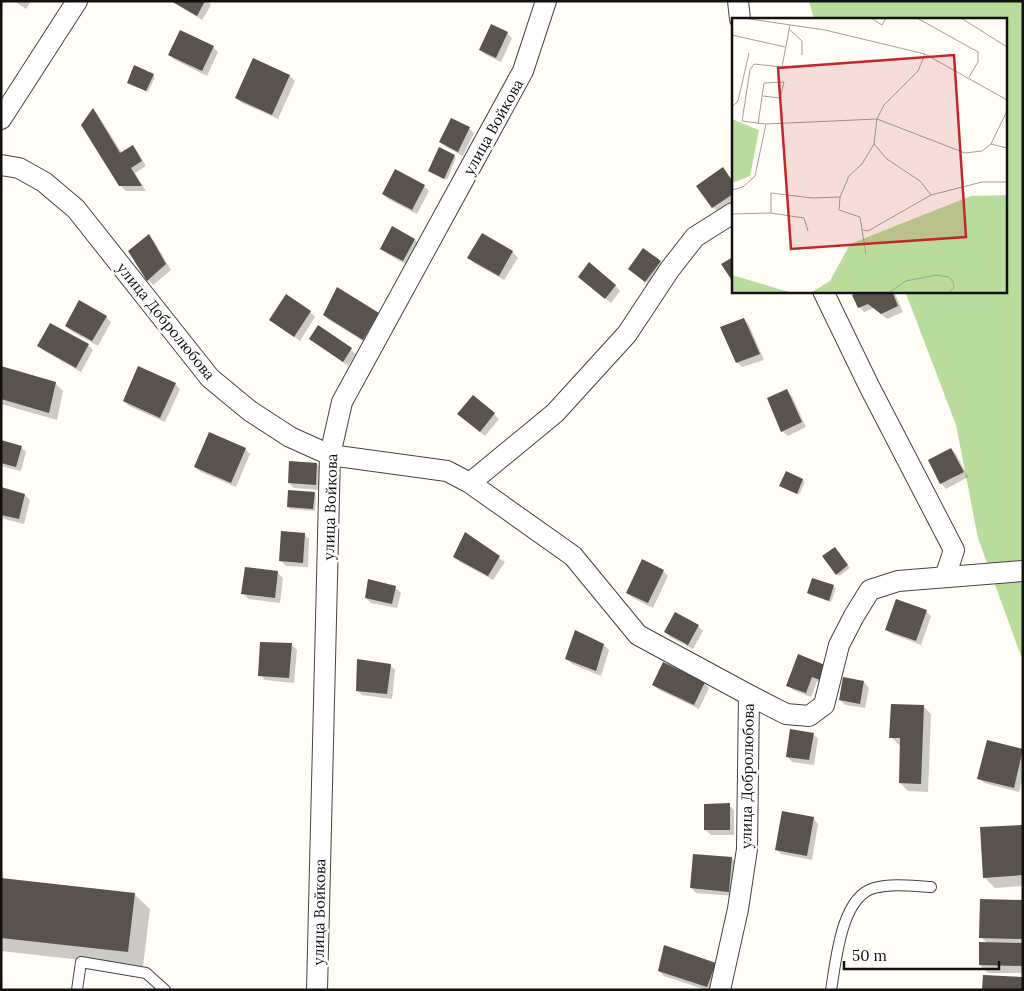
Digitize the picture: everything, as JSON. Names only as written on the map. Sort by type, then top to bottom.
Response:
[{"type":"street","points":[[1,119],[77,1]]},
{"type":"street","name":"улица Войкова","points":[[316,990],[330,455],[342,402],[523,71],[546,1]]},
{"type":"street","points":[[738,1],[740,18]]},
{"type":"street","name":"улица Добролюбова","points":[[1,165],[19,168],[44,182],[76,209],[210,378],[250,412],[290,437],[330,455],[447,471],[470,483],[574,556],[638,634],[749,695],[747,849],[738,909],[720,990]]},
{"type":"street","points":[[470,483],[555,413],[627,334],[670,269],[695,237],[732,214]]},
{"type":"street","points":[[824,292],[954,550],[945,577]]},
{"type":"street","points":[[749,695],[786,714],[809,716],[824,705],[839,645],[870,590],[898,581],[1023,571]]},
{"type":"lane","points":[[831,990],[841,937],[853,902],[872,888],[895,884],[931,887]]},
{"type":"lane","points":[[77,990],[81,962],[146,973],[165,990]]},
{"type":"green space","points":[[809,1],[1023,1],[1023,657],[1021,656],[978,538],[956,425],[905,292],[1006,292],[1006,18],[814,18]]},
{"type":"building","points":[[171,1],[205,1],[197,16]]},
{"type":"building","points":[[491,24],[508,32],[496,58],[479,50]]},
{"type":"building","points":[[180,30],[214,46],[202,71],[168,55]]},
{"type":"building","points":[[253,58],[290,75],[272,115],[235,98]]},
{"type":"building","points":[[134,65],[154,74],[146,91],[127,83]]},
{"type":"building","points":[[93,108],[120,153],[133,145],[142,161],[131,168],[142,186],[119,186],[81,125]]},
{"type":"building","points":[[451,118],[470,127],[458,152],[439,142]]},
{"type":"building","points":[[439,147],[455,155],[444,179],[428,171]]},
{"type":"building","points":[[723,167],[732,180],[732,195],[712,208],[696,186]]},
{"type":"building","points":[[395,169],[425,185],[412,210],[382,194]]},
{"type":"building","points":[[392,226],[415,239],[403,261],[380,249]]},
{"type":"building","points":[[482,233],[513,251],[499,276],[467,258]]},
{"type":"building","points":[[149,234],[166,264],[147,281],[128,251]]},
{"type":"building","points":[[643,248],[661,261],[645,282],[628,269]]},
{"type":"building","points":[[732,258],[732,280],[721,264]]},
{"type":"building","points":[[589,262],[616,285],[605,299],[578,277]]},
{"type":"building","points":[[337,287],[379,313],[363,340],[323,315]]},
{"type":"building","points":[[857,292],[892,292],[898,306],[881,314],[868,304],[858,308],[852,295]]},
{"type":"building","points":[[286,294],[311,311],[294,337],[269,320]]},
{"type":"building","points":[[79,300],[107,316],[92,341],[65,326]]},
{"type":"building","points":[[744,318],[760,354],[736,363],[720,327]]},
{"type":"building","points":[[50,323],[89,344],[76,368],[37,346]]},
{"type":"building","points":[[318,325],[352,348],[343,362],[309,339]]},
{"type":"building","points":[[1,366],[56,382],[49,413],[1,399]]},
{"type":"building","points":[[138,366],[176,383],[160,418],[123,401]]},
{"type":"building","points":[[787,389],[802,422],[781,432],[767,398]]},
{"type":"building","points":[[473,395],[495,413],[480,432],[457,414]]},
{"type":"building","points":[[209,432],[246,448],[231,483],[194,467]]},
{"type":"building","points":[[1,440],[22,446],[16,467],[1,463]]},
{"type":"building","points":[[951,448],[964,472],[940,484],[928,460]]},
{"type":"building","points":[[289,461],[317,463],[316,485],[288,483]]},
{"type":"building","points":[[786,471],[803,479],[797,494],[779,486]]},
{"type":"building","points":[[1,487],[25,494],[19,519],[1,515]]},
{"type":"building","points":[[288,490],[315,492],[313,509],[287,507]]},
{"type":"building","points":[[281,531],[305,533],[303,563],[279,561]]},
{"type":"building","points":[[465,532],[500,556],[488,576],[453,557]]},
{"type":"building","points":[[835,547],[848,565],[836,575],[822,556]]},
{"type":"building","points":[[642,559],[664,570],[648,603],[626,593]]},
{"type":"building","points":[[245,567],[278,571],[275,598],[241,594]]},
{"type":"building","points":[[812,578],[834,585],[829,601],[807,593]]},
{"type":"building","points":[[368,579],[396,586],[392,604],[365,598]]},
{"type":"building","points":[[896,599],[927,610],[916,641],[885,630]]},
{"type":"building","points":[[675,612],[699,625],[688,645],[664,632]]},
{"type":"building","points":[[575,630],[604,644],[596,671],[565,659]]},
{"type":"building","points":[[260,642],[292,643],[289,678],[258,676]]},
{"type":"building","points":[[798,654],[825,665],[820,680],[812,677],[806,693],[786,686]]},
{"type":"building","points":[[357,659],[391,664],[387,694],[356,691]]},
{"type":"building","points":[[663,662],[705,682],[694,705],[652,685]]},
{"type":"building","points":[[843,677],[864,681],[860,704],[839,700]]},
{"type":"building","points":[[891,704],[924,705],[921,784],[899,783],[900,738],[889,738]]},
{"type":"building","points":[[790,729],[814,733],[809,760],[786,757]]},
{"type":"building","points":[[987,740],[1023,749],[1014,788],[977,779]]},
{"type":"building","points":[[730,803],[730,830],[704,830],[704,804]]},
{"type":"building","points":[[782,811],[814,817],[807,856],[775,850]]},
{"type":"building","points":[[1023,825],[1023,875],[983,878],[980,827]]},
{"type":"building","points":[[693,854],[732,857],[729,892],[690,888]]},
{"type":"building","points":[[1,878],[135,893],[128,952],[1,938]]},
{"type":"building","points":[[980,899],[1023,900],[1023,939],[979,938]]},
{"type":"building","points":[[979,942],[1023,943],[1023,966],[979,965]]},
{"type":"building","points":[[664,945],[716,963],[707,987],[658,971]]},
{"type":"building","points":[[983,975],[1023,977],[1023,990],[982,990]]}]
